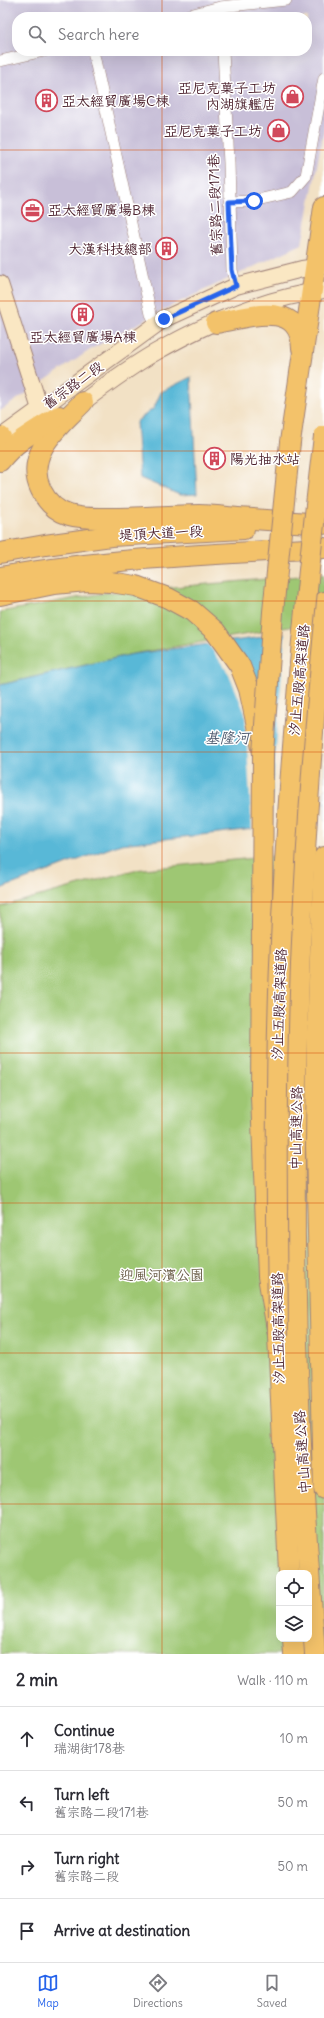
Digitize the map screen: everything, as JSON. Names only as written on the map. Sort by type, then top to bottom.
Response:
[{"type":"highway","points":[[278,1335],[268,1276],[261,1096],[263,753],[274,604],[290,442],[303,358],[318,290],[324,207]]},
{"type":"highway","points":[[216,323],[271,315],[290,319],[296,324],[300,332],[303,358]]},
{"type":"highway","points":[[0,461],[11,448],[25,437],[83,402]]},
{"type":"highway","points":[[83,402],[48,437],[41,448],[37,459],[36,473],[38,484],[44,497],[62,512],[80,517],[141,518],[200,515],[323,524]]},
{"type":"highway","name":"汐止五股高架道路","points":[[289,1570],[278,1335],[276,1103],[280,956],[297,699],[307,581],[324,436]]},
{"type":"highway","name":"堤頂大道一段","points":[[0,553],[111,536],[323,524]]},
{"type":"highway","name":"堤頂大道一段","points":[[0,577],[55,567],[112,560],[324,548]]},
{"type":"highway","points":[[0,595],[54,584],[110,582],[142,589],[168,598],[192,612],[215,631],[240,666],[249,689],[263,753]]},
{"type":"highway","name":"中山高速公路","points":[[315,1654],[299,1401],[295,1207],[297,1014],[303,874],[311,747],[324,602]]},
{"type":"highway","name":"中山高速公路","points":[[324,858],[317,1032],[316,1146],[324,1489]]},
{"type":"highway","points":[[293,1642],[294,1654]]},
{"type":"main road","name":"舊宗路二段","points":[[0,438],[156,324],[236,286],[320,266]]},
{"type":"main road","points":[[0,284],[40,409]]},
{"type":"main road","name":"舊宗路二段","points":[[83,402],[155,352],[216,323],[271,302],[318,290]]},
{"type":"street","points":[[203,12],[220,8],[286,0]]},
{"type":"street","points":[[0,61],[22,56]]},
{"type":"street","points":[[94,56],[151,314],[156,324]]},
{"type":"street","name":"舊宗路二段171巷","points":[[223,56],[229,163],[232,270],[236,286]]},
{"type":"street","points":[[229,202],[254,201],[292,192],[306,176],[324,78]]},
{"type":"shaded area","points":[[0,0],[324,0],[324,129],[302,244],[175,304],[93,348],[0,411]]},
{"type":"green space","points":[[324,574],[324,621],[133,654],[0,685],[0,612],[104,593]]},
{"type":"green space","name":"迎風河濱公園","points":[[324,851],[324,1555],[321,1654],[0,1654],[0,907],[134,870]]},
{"type":"water","points":[[191,377],[197,494],[180,495],[140,478],[136,422],[154,408],[161,392]]},
{"type":"water","name":"基隆河","points":[[324,629],[324,821],[121,844],[0,889],[0,685],[133,654]]},
{"type":"pier","points":[[324,627],[324,823],[252,831],[245,713],[229,674],[206,643],[222,641],[243,669],[270,823],[285,632]]},
{"type":"place","name":"亞尼克菓子工坊 內湖旗艦店","points":[[292,96]]},
{"type":"place","name":"亞太經貿廣場C棟","points":[[46,101]]},
{"type":"place","name":"亞尼克菓子工坊","points":[[278,131]]},
{"type":"place","name":"亞太經貿廣場B棟","points":[[33,210]]},
{"type":"place","name":"大漢科技總部","points":[[167,249]]},
{"type":"place","name":"亞太經貿廣場A棟","points":[[83,315]]},
{"type":"place","name":"陽光抽水站","points":[[214,459]]},
{"type":"route","points":[[164,319],[236,286],[232,270],[229,202],[254,201]]}]
